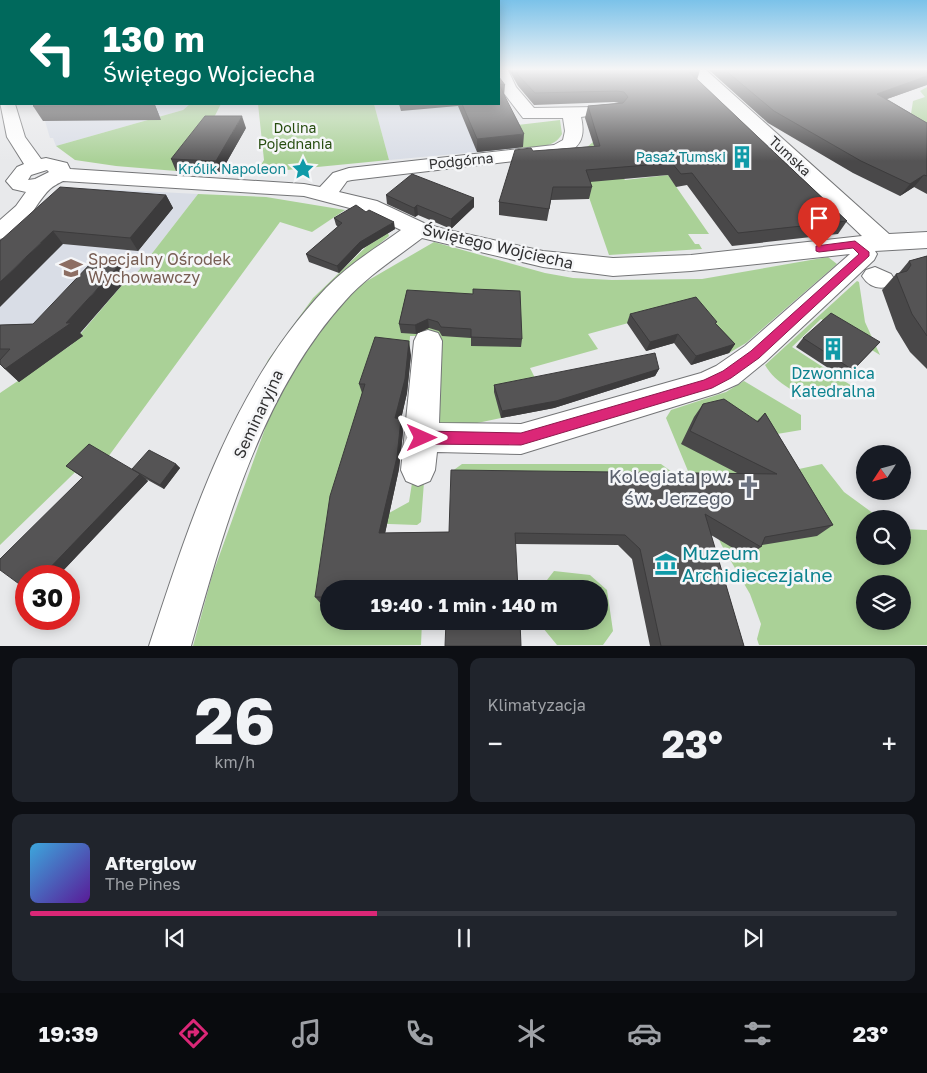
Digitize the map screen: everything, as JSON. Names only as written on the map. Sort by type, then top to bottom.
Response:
[{"type":"street","points":[[517,100],[526,112],[535,115],[606,110]]},
{"type":"street","name":"Tumska","points":[[726,100],[869,243]]},
{"type":"street","points":[[0,232],[24,211],[46,174],[16,137],[7,105]]},
{"type":"street","name":"Podgórna","points":[[325,195],[340,177],[349,174],[558,150],[572,143],[576,136],[571,113]]},
{"type":"street","name":"Świętego Wojciecha","points":[[46,174],[199,184],[284,187],[369,206],[418,229],[543,259],[613,267],[690,263],[869,243],[927,240]]},
{"type":"street","name":"Seminaryjna","points":[[170,646],[203,540],[251,424],[281,364],[307,328],[336,294],[418,229]]},
{"type":"street","points":[[422,438],[521,439],[707,384],[727,375],[755,354],[852,267],[865,254],[869,243]]},
{"type":"street","points":[[418,470],[422,438],[428,341]]},
{"type":"shaded area","points":[[40,105],[189,105],[183,110],[56,146],[53,138],[50,138],[45,121],[43,121]]},
{"type":"shaded area","points":[[374,105],[499,105],[520,148],[389,160]]},
{"type":"shaded area","name":"Specjalny Ośrodek Wychowawczy","points":[[82,188],[198,194],[133,278],[71,345],[47,362],[0,361],[0,251],[64,195]]},
{"type":"green space","points":[[927,100],[927,133],[911,114],[913,101]]},
{"type":"green space","points":[[189,105],[220,105],[209,127],[176,171],[116,166],[75,160],[56,146],[183,110]]},
{"type":"green space","name":"Dolina Pojednania","points":[[258,105],[374,105],[389,160],[256,173],[264,160]]},
{"type":"green space","points":[[560,120],[562,134],[559,139],[538,147],[520,148],[509,126]]},
{"type":"green space","points":[[593,142],[610,159],[625,180],[668,175],[709,234],[688,234],[695,244],[699,244],[702,249],[609,255],[584,183],[572,160]]},
{"type":"green space","points":[[198,194],[266,197],[345,210],[312,232],[280,222],[108,457],[97,451],[0,545],[0,393],[71,345],[128,278],[133,278]]},
{"type":"green space","points":[[388,233],[389,236],[334,282],[304,313],[272,359],[244,411],[268,360],[313,298],[367,246]]},
{"type":"green space","points":[[434,242],[545,273],[573,278],[612,280],[702,279],[828,257],[837,264],[746,343],[729,353],[691,306],[588,334],[598,349],[530,368],[538,384],[501,418],[463,426],[438,425],[440,336],[410,336],[409,355],[337,506],[389,513],[409,502],[412,483],[424,482],[421,522],[417,525],[334,522],[326,580],[320,580],[320,630],[422,630],[421,645],[193,646],[212,576],[280,387],[315,334],[355,288]]},
{"type":"green space","points":[[857,281],[859,282],[865,322],[880,355],[821,319],[792,347],[852,386],[842,393],[830,397],[818,397],[805,395],[793,390],[772,375],[765,365]]},
{"type":"green space","points":[[744,381],[801,415],[801,430],[777,434],[799,469],[822,464],[844,492],[869,510],[856,510],[856,565],[911,565],[911,529],[927,530],[927,645],[759,645],[757,639],[761,624],[750,594],[721,544],[695,482],[451,472],[462,464],[661,464],[672,472],[688,471],[666,418],[671,410],[726,392]]},
{"type":"green space","points":[[244,411],[217,469],[232,435]]},
{"type":"green space","points":[[554,571],[590,575],[596,580],[547,580]]},
{"type":"green space","points":[[608,597],[613,631],[603,645],[557,645],[545,630],[608,630]]},
{"type":"building","points":[[500,100],[507,100],[524,134],[477,139],[462,105],[500,105]]},
{"type":"building","points":[[625,100],[719,100],[847,221],[738,233],[692,173],[681,174],[672,163],[586,170],[592,187],[553,187],[549,209],[499,202],[515,150],[531,148],[533,151],[600,146],[588,106],[623,103]]},
{"type":"building","points":[[761,100],[888,100],[927,123],[927,176],[924,175],[910,184],[861,161],[774,111]]},
{"type":"building","points":[[34,105],[155,105],[33,106]]},
{"type":"building","points":[[205,116],[242,116],[216,161],[171,159]]},
{"type":"building","points":[[412,174],[474,198],[451,219],[417,205],[414,208],[386,195]]},
{"type":"building","points":[[60,187],[166,195],[130,238],[53,231],[0,282],[0,241]]},
{"type":"building","points":[[356,205],[366,212],[369,210],[394,222],[360,242],[337,266],[306,254],[342,223],[334,218]]},
{"type":"building","points":[[927,256],[927,336],[912,314],[896,274],[907,271],[911,265],[909,261]]},
{"type":"building","points":[[92,262],[119,265],[66,323],[71,323],[5,369],[0,364],[0,360],[10,349],[0,349],[0,325],[33,324]]},
{"type":"building","points":[[473,289],[520,291],[522,339],[471,337],[471,329],[441,327],[438,322],[428,319],[415,325],[399,324],[407,290],[473,294]]},
{"type":"building","points":[[696,297],[717,322],[715,323],[735,344],[696,356],[678,334],[650,342],[630,314]]},
{"type":"building","name":"Dzwonnica Katedralna","points":[[831,313],[880,342],[853,370],[803,338]]},
{"type":"building","points":[[375,337],[409,341],[405,379],[395,418],[401,419],[397,457],[379,533],[449,532],[451,470],[777,474],[690,431],[703,404],[724,399],[758,422],[765,413],[833,525],[765,537],[761,547],[705,514],[744,646],[661,646],[640,549],[625,535],[515,533],[518,580],[320,580],[320,597],[315,597],[330,496],[365,384],[359,384]]},
{"type":"building","points":[[655,353],[659,369],[556,401],[502,411],[494,385]]},
{"type":"building","points":[[89,444],[140,474],[53,565],[15,565],[15,581],[0,570],[0,559],[83,477],[66,466]]},
{"type":"building","points":[[149,450],[176,464],[160,485],[132,469]]},
{"type":"building","points":[[446,630],[520,630],[521,646],[445,646]]},
{"type":"place","name":"Pasaż Tumski","points":[[742,157]]},
{"type":"place","name":"Królik Napoleon","points":[[303,169]]},
{"type":"place","name":"Specjalny Ośrodek Wychowawczy","points":[[71,268]]},
{"type":"place","name":"Dzwonnica Katedralna","points":[[833,349]]},
{"type":"place","name":"Kolegiata pw. św. Jerzego","points":[[749,487]]},
{"type":"place","name":"Muzeum Archidiecezjalne","points":[[666,564]]},
{"type":"route","points":[[422,438],[521,439],[707,384],[727,375],[755,354],[865,254],[855,244],[819,248]]}]
